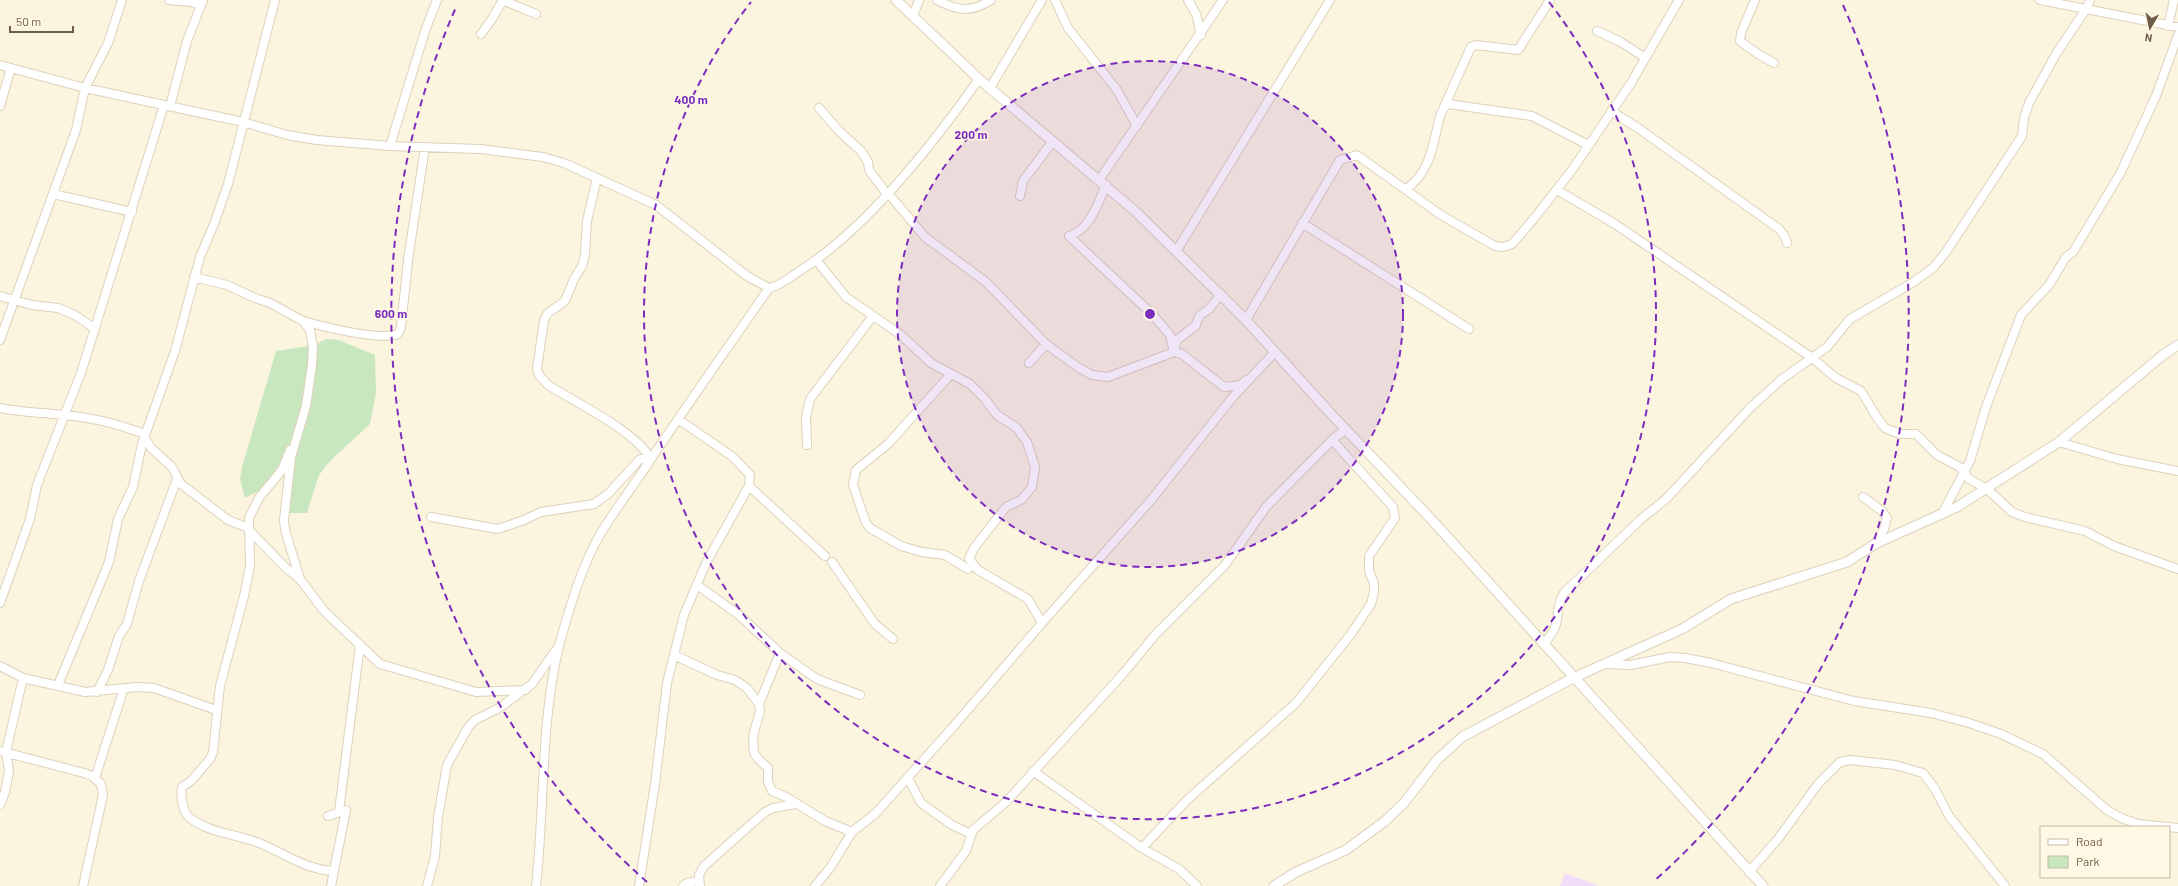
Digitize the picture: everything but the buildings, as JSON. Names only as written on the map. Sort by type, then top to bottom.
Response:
[{"type":"street","points":[[0,340],[76,130],[85,88],[108,43],[122,0]]},
{"type":"street","points":[[0,603],[30,519],[37,485],[66,415],[95,330],[116,258],[201,3],[169,0]]},
{"type":"street","points":[[58,685],[109,562],[118,518],[133,487],[145,436],[175,350],[194,277],[228,184],[275,0]]},
{"type":"street","points":[[390,146],[425,31],[437,0]]},
{"type":"street","points":[[481,34],[492,19],[502,0],[536,14]]},
{"type":"street","points":[[896,0],[979,79],[1102,183],[1177,250],[1221,294],[1432,520],[1573,678],[1646,756],[1763,886]]},
{"type":"street","points":[[913,16],[919,0]]},
{"type":"street","points":[[937,0],[956,9],[969,10],[991,0]]},
{"type":"street","points":[[990,88],[1042,0]]},
{"type":"street","points":[[1055,0],[1068,28],[1117,90],[1137,126]]},
{"type":"street","points":[[1188,0],[1196,14],[1201,34]]},
{"type":"street","points":[[1174,352],[1170,335],[1153,315],[1069,236],[1075,234],[1094,213],[1102,183],[1137,126],[1223,0]]},
{"type":"street","points":[[1177,250],[1330,0]]},
{"type":"street","points":[[1406,189],[1417,182],[1429,163],[1444,107],[1471,46],[1476,45],[1518,50],[1550,0]]},
{"type":"street","points":[[1246,320],[1340,160],[1349,156],[1357,155],[1406,189],[1441,216],[1500,248],[1512,244],[1557,190],[1631,83],[1644,57],[1679,0]]},
{"type":"street","points":[[1755,0],[1741,33],[1740,41],[1774,63]]},
{"type":"street","points":[[2040,0],[2178,27]]},
{"type":"street","points":[[1543,644],[1550,637],[1556,626],[1559,602],[1564,593],[1640,520],[1666,499],[1740,417],[1782,379],[1827,347],[1850,319],[1912,283],[1933,268],[1946,252],[2022,136],[2024,118],[2029,103],[2056,54],[2086,9],[2090,0]]},
{"type":"street","points":[[2168,26],[2174,0]]},
{"type":"street","points":[[1597,31],[1620,41],[1644,57]]},
{"type":"street","points":[[1942,514],[1973,453],[1996,378],[2021,315],[2048,285],[2066,257],[2073,252],[2121,172],[2156,96],[2178,34]]},
{"type":"street","points":[[0,65],[85,88],[243,122],[287,135],[317,140],[390,146],[480,149],[543,157],[598,178],[656,205],[747,276],[769,288]]},
{"type":"street","points":[[0,106],[11,68]]},
{"type":"street","points":[[536,886],[540,853],[544,750],[553,681],[560,642],[589,555],[597,539],[651,458],[769,288],[778,285],[817,261],[888,194],[948,123],[979,79]]},
{"type":"street","points":[[1444,107],[1454,104],[1532,116],[1588,145]]},
{"type":"street","points":[[819,108],[840,132],[861,151],[868,162],[869,170],[925,237],[986,282],[1046,344],[1079,368],[1092,375],[1108,377],[1174,352],[1184,356],[1224,387],[1240,385],[1275,352]]},
{"type":"street","points":[[1611,112],[1638,128],[1779,229],[1784,235],[1786,244]]},
{"type":"street","points":[[1020,196],[1023,181],[1053,141]]},
{"type":"street","points":[[194,277],[227,285],[270,303],[303,321],[326,328],[375,335],[398,334],[402,327],[408,260],[425,147]]},
{"type":"street","points":[[598,178],[587,221],[584,244],[585,255],[582,266],[574,279],[565,301],[548,313],[544,320],[537,369],[539,375],[548,385],[624,432],[643,448],[651,458]]},
{"type":"street","points":[[1557,190],[1615,224],[1811,357],[1836,378],[1861,392],[1885,428],[1900,434],[1916,434],[1937,455],[1960,467],[1974,482],[1987,489],[2006,508],[2017,515],[2085,531],[2114,546],[2178,569]]},
{"type":"street","points":[[53,194],[132,212]]},
{"type":"street","points":[[1302,223],[1469,328]]},
{"type":"street","points":[[817,261],[846,297],[901,336],[931,363],[966,381],[978,391],[997,415],[1016,427],[1027,442],[1035,467],[1032,487],[1025,497],[1010,504],[1002,512],[974,548],[969,559],[978,570],[1028,599],[1042,622]]},
{"type":"street","points":[[1174,352],[1177,340],[1196,325],[1199,316],[1210,309],[1221,294]]},
{"type":"street","points":[[0,296],[65,311],[75,315],[95,330]]},
{"type":"street","points":[[807,445],[806,417],[810,399],[873,316]]},
{"type":"street","points":[[300,579],[284,525],[293,448],[306,406],[312,365],[312,339],[310,330],[303,321]]},
{"type":"street","points":[[1029,363],[1046,344]]},
{"type":"street","points":[[1274,886],[1290,875],[1346,850],[1385,821],[1404,803],[1437,760],[1462,737],[1573,678],[1682,628],[1731,599],[1761,588],[1830,569],[1847,562],[1875,544],[1942,514],[1987,489],[2059,442],[2163,355],[2178,345]]},
{"type":"street","points":[[814,886],[830,868],[852,832],[876,813],[908,778],[1042,622],[1152,499],[1223,409],[1257,370]]},
{"type":"street","points":[[951,374],[888,444],[856,470],[853,485],[866,523],[870,528],[901,546],[922,552],[945,555],[968,569]]},
{"type":"street","points":[[0,408],[28,414],[66,415],[111,423],[140,432],[145,436],[151,448],[172,467],[181,484],[228,520],[245,526],[300,579],[324,610],[380,664],[476,692],[525,690]]},
{"type":"street","points":[[638,886],[655,784],[667,683],[684,615],[706,563],[750,486],[750,475],[733,457],[678,419]]},
{"type":"street","points":[[940,886],[966,851],[970,843],[971,834],[1006,802],[1122,675],[1155,635],[1225,565],[1266,507],[1332,440],[1346,429]]},
{"type":"street","points":[[1142,848],[1187,800],[1296,703],[1351,634],[1371,604],[1374,583],[1369,571],[1369,556],[1396,518],[1395,512],[1393,507],[1332,440]]},
{"type":"street","points":[[2059,442],[2117,459],[2178,471]]},
{"type":"street","points":[[293,448],[286,457],[282,470],[253,508],[249,518],[250,566],[244,596],[220,686],[216,710],[215,742],[210,758],[181,789],[181,799],[189,818],[205,827],[265,846],[311,868],[334,871]]},
{"type":"street","points":[[431,518],[498,529],[541,512],[594,504],[609,493],[640,460],[651,458]]},
{"type":"street","points":[[97,692],[108,670],[119,636],[127,624],[139,581],[177,479]]},
{"type":"street","points":[[750,486],[825,556]]},
{"type":"street","points":[[1863,497],[1882,511],[1886,518],[1884,529],[1875,544]]},
{"type":"street","points":[[832,562],[875,624],[893,639]]},
{"type":"street","points":[[697,585],[739,615],[780,653],[817,679],[860,695]]},
{"type":"street","points":[[427,886],[435,856],[438,817],[446,772],[451,757],[464,733],[475,720],[499,708],[525,690],[540,675],[560,642]]},
{"type":"street","points":[[339,811],[360,645]]},
{"type":"street","points":[[780,653],[759,704],[760,715],[753,736],[754,753],[768,768],[768,782],[772,791],[825,821],[852,832]]},
{"type":"street","points":[[674,656],[718,675],[735,680],[747,688],[759,704]]},
{"type":"street","points":[[1605,664],[1630,666],[1670,657],[1685,658],[1718,664],[1854,701],[1931,713],[1969,723],[2001,734],[2043,754],[2107,810],[2138,824],[2158,826]]},
{"type":"street","points":[[0,666],[23,678],[85,692],[97,692],[124,688],[154,688],[216,710]]},
{"type":"street","points":[[0,805],[5,792],[9,771],[3,751],[23,678]]},
{"type":"street","points":[[95,778],[124,688]]},
{"type":"street","points":[[3,751],[84,773],[95,778],[102,786],[103,799],[83,886]]},
{"type":"street","points":[[1749,872],[1778,839],[1818,784],[1840,762],[1850,760],[1895,765],[1924,773],[1935,789],[1949,816],[2005,886]]},
{"type":"street","points":[[1033,771],[1142,848],[1179,869],[1197,886]]},
{"type":"street","points":[[908,778],[921,803],[952,826],[971,834]]},
{"type":"street","points":[[683,886],[687,883],[700,884],[699,875],[704,866],[765,812],[777,807],[796,804]]},
{"type":"street","points":[[328,816],[339,811],[346,810],[331,886]]},
{"type":"shaded area","points":[[1565,873],[1599,886],[1560,886]]},
{"type":"green space","points":[[326,339],[339,340],[375,355],[376,393],[370,424],[330,461],[319,475],[307,513],[282,513],[289,451],[261,490],[245,498],[240,479],[242,467],[276,351],[315,345]]}]
